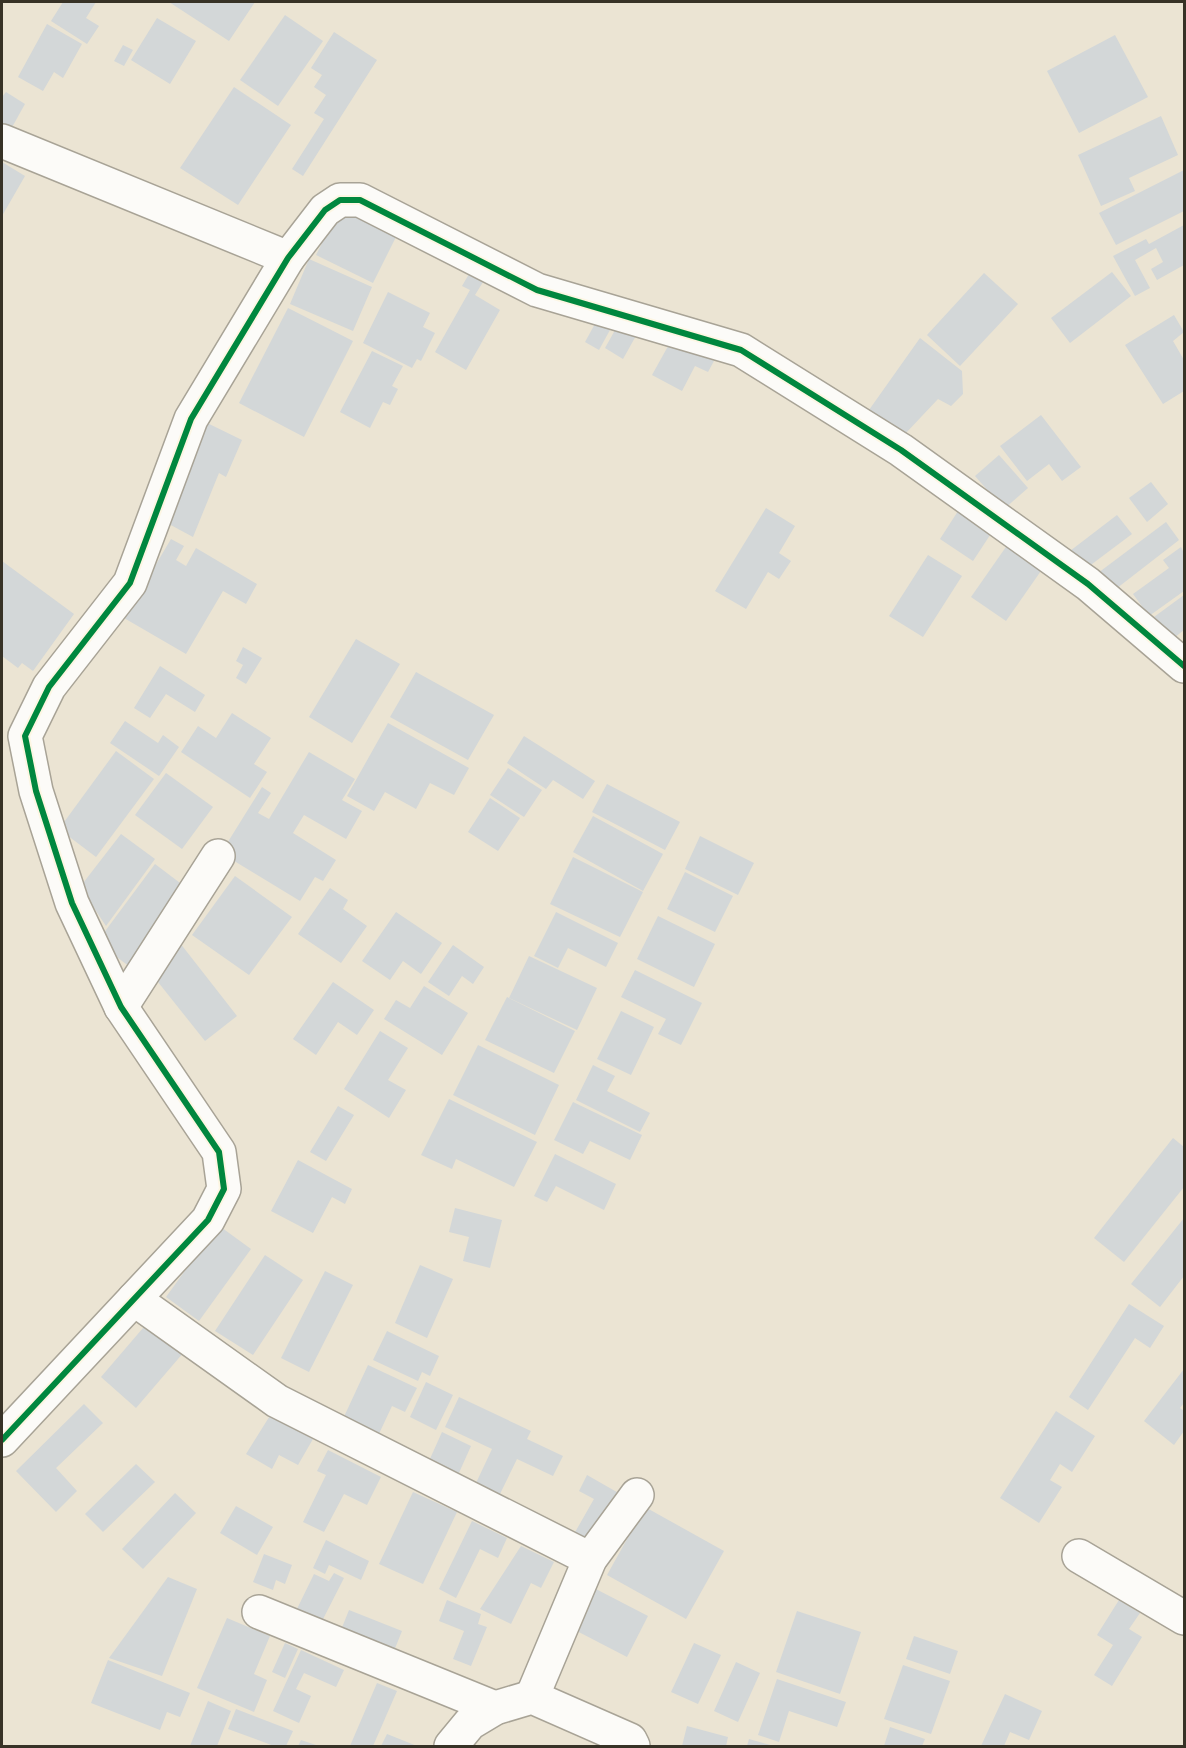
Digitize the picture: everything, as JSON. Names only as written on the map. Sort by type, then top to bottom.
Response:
[{"type":"street","points":[[2,141],[288,258]]},
{"type":"street","points":[[2,1440],[208,1220],[224,1189],[219,1152],[122,1007],[72,903],[36,791],[25,736],[49,687],[130,583],[190,418],[288,258],[325,210],[340,200],[360,200],[537,290],[741,350],[901,450],[1088,584],[1185,666]]},
{"type":"street","points":[[122,1007],[218,856]]},
{"type":"street","points":[[134,1299],[277,1401],[590,1559]]},
{"type":"street","points":[[532,1697],[590,1559],[637,1495]]},
{"type":"street","points":[[1079,1556],[1185,1618]]},
{"type":"street","points":[[259,1612],[495,1708]]},
{"type":"street","points":[[451,1746],[470,1723],[495,1708],[532,1697],[630,1740],[633,1746]]},
{"type":"building","points":[[63,2],[96,2],[86,18],[99,26],[87,44],[51,21]]},
{"type":"building","points":[[169,2],[255,2],[229,41]]},
{"type":"building","points":[[285,15],[323,41],[278,106],[240,80]]},
{"type":"building","points":[[157,18],[196,41],[170,84],[131,60]]},
{"type":"building","points":[[47,24],[82,44],[63,78],[54,72],[43,91],[18,77]]},
{"type":"building","points":[[334,32],[377,60],[303,176],[292,169],[324,119],[314,113],[326,95],[314,87],[322,75],[311,68]]},
{"type":"building","points":[[1115,35],[1148,97],[1079,133],[1047,71]]},
{"type":"building","points":[[123,45],[133,50],[124,66],[114,61]]},
{"type":"building","points":[[234,87],[291,125],[238,205],[180,168]]},
{"type":"building","points":[[6,92],[25,104],[11,129],[2,125],[2,97]]},
{"type":"building","points":[[1161,116],[1178,155],[1129,178],[1135,191],[1101,206],[1078,155]]},
{"type":"building","points":[[2,162],[25,176],[2,216]]},
{"type":"building","points":[[1184,170],[1184,211],[1116,245],[1099,213]]},
{"type":"building","points":[[339,209],[396,237],[373,283],[316,255]]},
{"type":"building","points":[[1184,225],[1184,265],[1157,280],[1151,269],[1163,262],[1156,248],[1135,260],[1150,288],[1135,296],[1113,256],[1146,239],[1149,244]]},
{"type":"building","points":[[309,259],[372,287],[353,331],[290,304]]},
{"type":"building","points":[[1112,272],[1131,296],[1070,343],[1051,318]]},
{"type":"building","points":[[984,273],[1018,304],[960,366],[927,335]]},
{"type":"building","points":[[469,274],[483,282],[475,295],[500,310],[466,370],[435,352],[470,290],[462,286]]},
{"type":"building","points":[[388,292],[430,313],[423,327],[435,333],[421,361],[417,359],[412,368],[363,343]]},
{"type":"building","points":[[288,308],[353,341],[304,437],[239,403]]},
{"type":"building","points":[[1174,315],[1184,332],[1173,341],[1184,360],[1184,391],[1163,404],[1125,345]]},
{"type":"building","points":[[596,322],[610,330],[599,350],[585,342]]},
{"type":"building","points":[[619,323],[637,334],[623,359],[605,348]]},
{"type":"building","points":[[920,338],[962,371],[963,394],[951,406],[938,399],[905,434],[869,410]]},
{"type":"building","points":[[672,339],[714,361],[708,372],[695,366],[682,391],[652,375]]},
{"type":"building","points":[[372,351],[403,366],[392,386],[398,389],[390,405],[383,402],[370,428],[340,412]]},
{"type":"building","points":[[1041,415],[1081,467],[1062,481],[1049,464],[1027,481],[1000,446]]},
{"type":"building","points":[[201,420],[242,440],[226,477],[219,473],[193,537],[167,523]]},
{"type":"building","points":[[999,455],[1028,488],[1004,509],[975,476]]},
{"type":"building","points":[[1151,482],[1168,504],[1147,522],[1129,498]]},
{"type":"building","points":[[766,508],[795,526],[779,553],[791,561],[779,579],[768,572],[746,609],[715,591]]},
{"type":"building","points":[[960,508],[994,529],[973,561],[940,539]]},
{"type":"building","points":[[1117,515],[1132,534],[1084,570],[1070,551]]},
{"type":"building","points":[[1166,522],[1179,540],[1112,592],[1098,573]]},
{"type":"building","points":[[171,539],[184,546],[176,560],[186,566],[196,548],[257,584],[246,604],[223,591],[186,654],[124,618]]},
{"type":"building","points":[[1008,544],[1043,568],[1006,621],[971,597]]},
{"type":"building","points":[[1181,547],[1184,553],[1184,591],[1149,616],[1133,594],[1169,568],[1163,560]]},
{"type":"building","points":[[928,555],[962,576],[923,637],[889,616]]},
{"type":"building","points":[[2,561],[74,614],[33,671],[22,663],[18,668],[2,656]]},
{"type":"building","points":[[1184,595],[1184,630],[1170,641],[1154,617]]},
{"type":"building","points":[[356,639],[400,664],[352,743],[309,717]]},
{"type":"building","points":[[243,647],[262,658],[246,684],[236,678],[243,665],[236,661]]},
{"type":"building","points":[[160,666],[205,695],[195,712],[166,694],[150,718],[134,708]]},
{"type":"building","points":[[416,672],[494,715],[468,760],[390,717]]},
{"type":"building","points":[[232,713],[271,738],[254,764],[267,772],[250,798],[181,752],[198,726],[216,738]]},
{"type":"building","points":[[125,721],[158,743],[163,735],[179,747],[159,776],[110,743]]},
{"type":"building","points":[[388,723],[469,768],[454,795],[430,783],[416,809],[385,792],[374,811],[347,796]]},
{"type":"building","points":[[524,736],[595,781],[583,799],[553,780],[546,789],[507,763]]},
{"type":"building","points":[[116,751],[154,779],[96,857],[59,829]]},
{"type":"building","points":[[309,752],[355,779],[342,800],[362,811],[346,839],[304,815],[293,833],[336,860],[323,881],[315,877],[300,901],[221,853],[262,787],[271,793],[258,813],[269,819]]},
{"type":"building","points":[[508,768],[542,790],[524,817],[490,795]]},
{"type":"building","points":[[166,773],[213,807],[182,849],[135,815]]},
{"type":"building","points":[[607,784],[680,822],[665,850],[592,812]]},
{"type":"building","points":[[490,798],[520,818],[498,851],[468,832]]},
{"type":"building","points":[[593,816],[663,854],[643,891],[573,852]]},
{"type":"building","points":[[121,834],[155,859],[106,926],[80,887]]},
{"type":"building","points":[[700,836],[754,863],[738,895],[685,869]]},
{"type":"building","points":[[573,857],[643,892],[620,937],[550,904]]},
{"type":"building","points":[[155,864],[188,889],[130,967],[97,942]]},
{"type":"building","points":[[685,872],[733,896],[715,932],[667,909]]},
{"type":"building","points":[[235,876],[292,917],[249,975],[192,935]]},
{"type":"building","points":[[330,888],[348,900],[343,909],[367,926],[341,963],[298,934]]},
{"type":"building","points":[[396,912],[442,943],[421,974],[403,961],[390,980],[362,961]]},
{"type":"building","points":[[556,912],[618,943],[606,967],[568,948],[558,968],[534,956]]},
{"type":"building","points":[[658,916],[715,944],[694,987],[637,959]]},
{"type":"building","points":[[180,943],[237,1016],[205,1041],[154,977]]},
{"type":"building","points":[[453,945],[484,967],[473,984],[462,976],[449,996],[428,982]]},
{"type":"building","points":[[529,956],[597,988],[577,1030],[509,998]]},
{"type":"building","points":[[635,970],[702,1003],[681,1045],[658,1034],[666,1019],[621,997]]},
{"type":"building","points":[[333,982],[374,1010],[357,1035],[338,1022],[316,1055],[293,1039]]},
{"type":"building","points":[[424,986],[468,1013],[442,1055],[384,1019],[396,1000],[410,1008]]},
{"type":"building","points":[[507,997],[575,1031],[554,1073],[485,1040]]},
{"type":"building","points":[[621,1011],[654,1027],[631,1075],[597,1059]]},
{"type":"building","points":[[380,1031],[408,1048],[388,1080],[406,1090],[389,1118],[344,1089]]},
{"type":"building","points":[[478,1045],[559,1085],[535,1135],[453,1095]]},
{"type":"building","points":[[593,1065],[615,1076],[607,1091],[650,1113],[640,1132],[576,1100]]},
{"type":"building","points":[[449,1099],[537,1142],[514,1187],[456,1159],[452,1169],[421,1155]]},
{"type":"building","points":[[573,1102],[642,1135],[630,1160],[590,1141],[583,1154],[554,1140]]},
{"type":"building","points":[[338,1106],[354,1115],[326,1161],[310,1152]]},
{"type":"building","points":[[1173,1138],[1184,1147],[1184,1187],[1124,1262],[1094,1238]]},
{"type":"building","points":[[555,1154],[616,1184],[604,1210],[556,1186],[547,1202],[534,1196]]},
{"type":"building","points":[[298,1160],[352,1189],[345,1204],[332,1197],[313,1233],[271,1211]]},
{"type":"building","points":[[455,1208],[502,1220],[490,1268],[463,1261],[469,1237],[449,1232]]},
{"type":"building","points":[[1184,1218],[1184,1276],[1160,1307],[1131,1284]]},
{"type":"building","points":[[218,1225],[251,1249],[199,1321],[166,1297]]},
{"type":"building","points":[[265,1255],[303,1280],[253,1355],[215,1331]]},
{"type":"building","points":[[420,1265],[453,1279],[427,1338],[395,1323]]},
{"type":"building","points":[[325,1271],[353,1285],[309,1372],[281,1358]]},
{"type":"building","points":[[1129,1304],[1164,1326],[1150,1348],[1135,1338],[1088,1410],[1069,1397]]},
{"type":"building","points":[[149,1321],[184,1352],[136,1408],[101,1377]]},
{"type":"building","points":[[387,1331],[439,1356],[430,1376],[422,1372],[418,1381],[373,1360]]},
{"type":"building","points":[[368,1365],[417,1388],[405,1412],[392,1406],[377,1438],[342,1421]]},
{"type":"building","points":[[1184,1369],[1184,1403],[1180,1408],[1184,1411],[1184,1431],[1174,1445],[1144,1421]]},
{"type":"building","points":[[426,1382],[453,1395],[436,1430],[410,1417]]},
{"type":"building","points":[[459,1397],[531,1431],[527,1439],[563,1456],[553,1476],[517,1459],[500,1494],[476,1483],[492,1449],[445,1427]]},
{"type":"building","points":[[84,1404],[103,1423],[56,1468],[77,1491],[56,1512],[16,1471]]},
{"type":"building","points":[[1056,1411],[1095,1436],[1072,1472],[1060,1464],[1050,1480],[1062,1487],[1039,1523],[1000,1498]]},
{"type":"building","points":[[271,1414],[313,1439],[298,1465],[279,1455],[272,1469],[246,1454]]},
{"type":"building","points":[[442,1432],[471,1446],[458,1475],[429,1461]]},
{"type":"building","points":[[328,1450],[381,1477],[367,1505],[344,1494],[324,1532],[303,1522],[326,1475],[317,1471]]},
{"type":"building","points":[[136,1464],[155,1482],[103,1532],[85,1514]]},
{"type":"building","points":[[587,1475],[622,1495],[594,1545],[574,1534],[594,1499],[579,1491]]},
{"type":"building","points":[[413,1492],[457,1512],[423,1584],[379,1564]]},
{"type":"building","points":[[175,1493],[196,1513],[143,1569],[122,1549]]},
{"type":"building","points":[[236,1506],[273,1527],[257,1555],[220,1533]]},
{"type":"building","points":[[645,1507],[724,1551],[686,1619],[607,1575]]},
{"type":"building","points":[[472,1521],[507,1538],[498,1558],[480,1549],[456,1598],[439,1589]]},
{"type":"building","points":[[326,1540],[369,1561],[361,1580],[329,1565],[325,1574],[313,1568]]},
{"type":"building","points":[[521,1546],[554,1562],[541,1588],[531,1583],[511,1624],[480,1609]]},
{"type":"building","points":[[264,1554],[292,1565],[285,1584],[276,1580],[273,1590],[253,1582]]},
{"type":"building","points":[[334,1573],[344,1578],[320,1625],[295,1613],[314,1574],[329,1581]]},
{"type":"building","points":[[168,1577],[197,1589],[162,1676],[109,1658]]},
{"type":"building","points":[[592,1587],[648,1616],[627,1657],[571,1628]]},
{"type":"building","points":[[447,1600],[481,1614],[478,1624],[487,1627],[471,1666],[453,1659],[464,1631],[439,1621]]},
{"type":"building","points":[[1119,1600],[1140,1613],[1129,1629],[1142,1637],[1112,1686],[1094,1675],[1113,1645],[1097,1635]]},
{"type":"building","points":[[349,1610],[402,1631],[392,1656],[339,1635]]},
{"type":"building","points":[[797,1611],[861,1632],[840,1694],[776,1672]]},
{"type":"building","points":[[227,1618],[270,1636],[254,1674],[267,1680],[254,1712],[197,1688]]},
{"type":"building","points":[[914,1636],[958,1651],[950,1674],[906,1659]]},
{"type":"building","points":[[285,1643],[298,1649],[285,1678],[272,1672]]},
{"type":"building","points":[[694,1643],[721,1655],[698,1704],[671,1692]]},
{"type":"building","points":[[301,1650],[344,1670],[336,1687],[304,1673],[296,1689],[311,1696],[299,1723],[273,1711]]},
{"type":"building","points":[[108,1660],[190,1693],[180,1717],[167,1712],[160,1730],[91,1703]]},
{"type":"building","points":[[736,1662],[760,1673],[738,1722],[714,1711]]},
{"type":"building","points":[[903,1665],[950,1681],[931,1734],[884,1719]]},
{"type":"building","points":[[777,1679],[846,1702],[837,1727],[789,1711],[779,1742],[758,1735]]},
{"type":"building","points":[[377,1683],[397,1691],[373,1746],[350,1746]]},
{"type":"building","points":[[1005,1694],[1042,1711],[1029,1740],[1010,1732],[1004,1746],[981,1746]]},
{"type":"building","points":[[208,1701],[231,1711],[217,1746],[190,1746]]},
{"type":"building","points":[[236,1709],[293,1731],[286,1746],[274,1746],[228,1729]]},
{"type":"building","points":[[687,1726],[728,1737],[726,1746],[682,1746]]},
{"type":"building","points":[[890,1727],[925,1739],[922,1746],[884,1746]]},
{"type":"building","points":[[387,1734],[417,1746],[381,1746]]},
{"type":"building","points":[[749,1739],[774,1746],[747,1746]]},
{"type":"building","points":[[301,1740],[319,1746],[298,1746]]},
{"type":"cycle path","points":[[2,1440],[208,1220],[224,1189],[219,1152],[121,1007],[72,903],[36,791],[25,736],[49,687],[130,583],[191,419],[288,258],[325,210],[340,200],[360,200],[537,290],[741,350],[901,450],[1088,584],[1184,666]]}]
